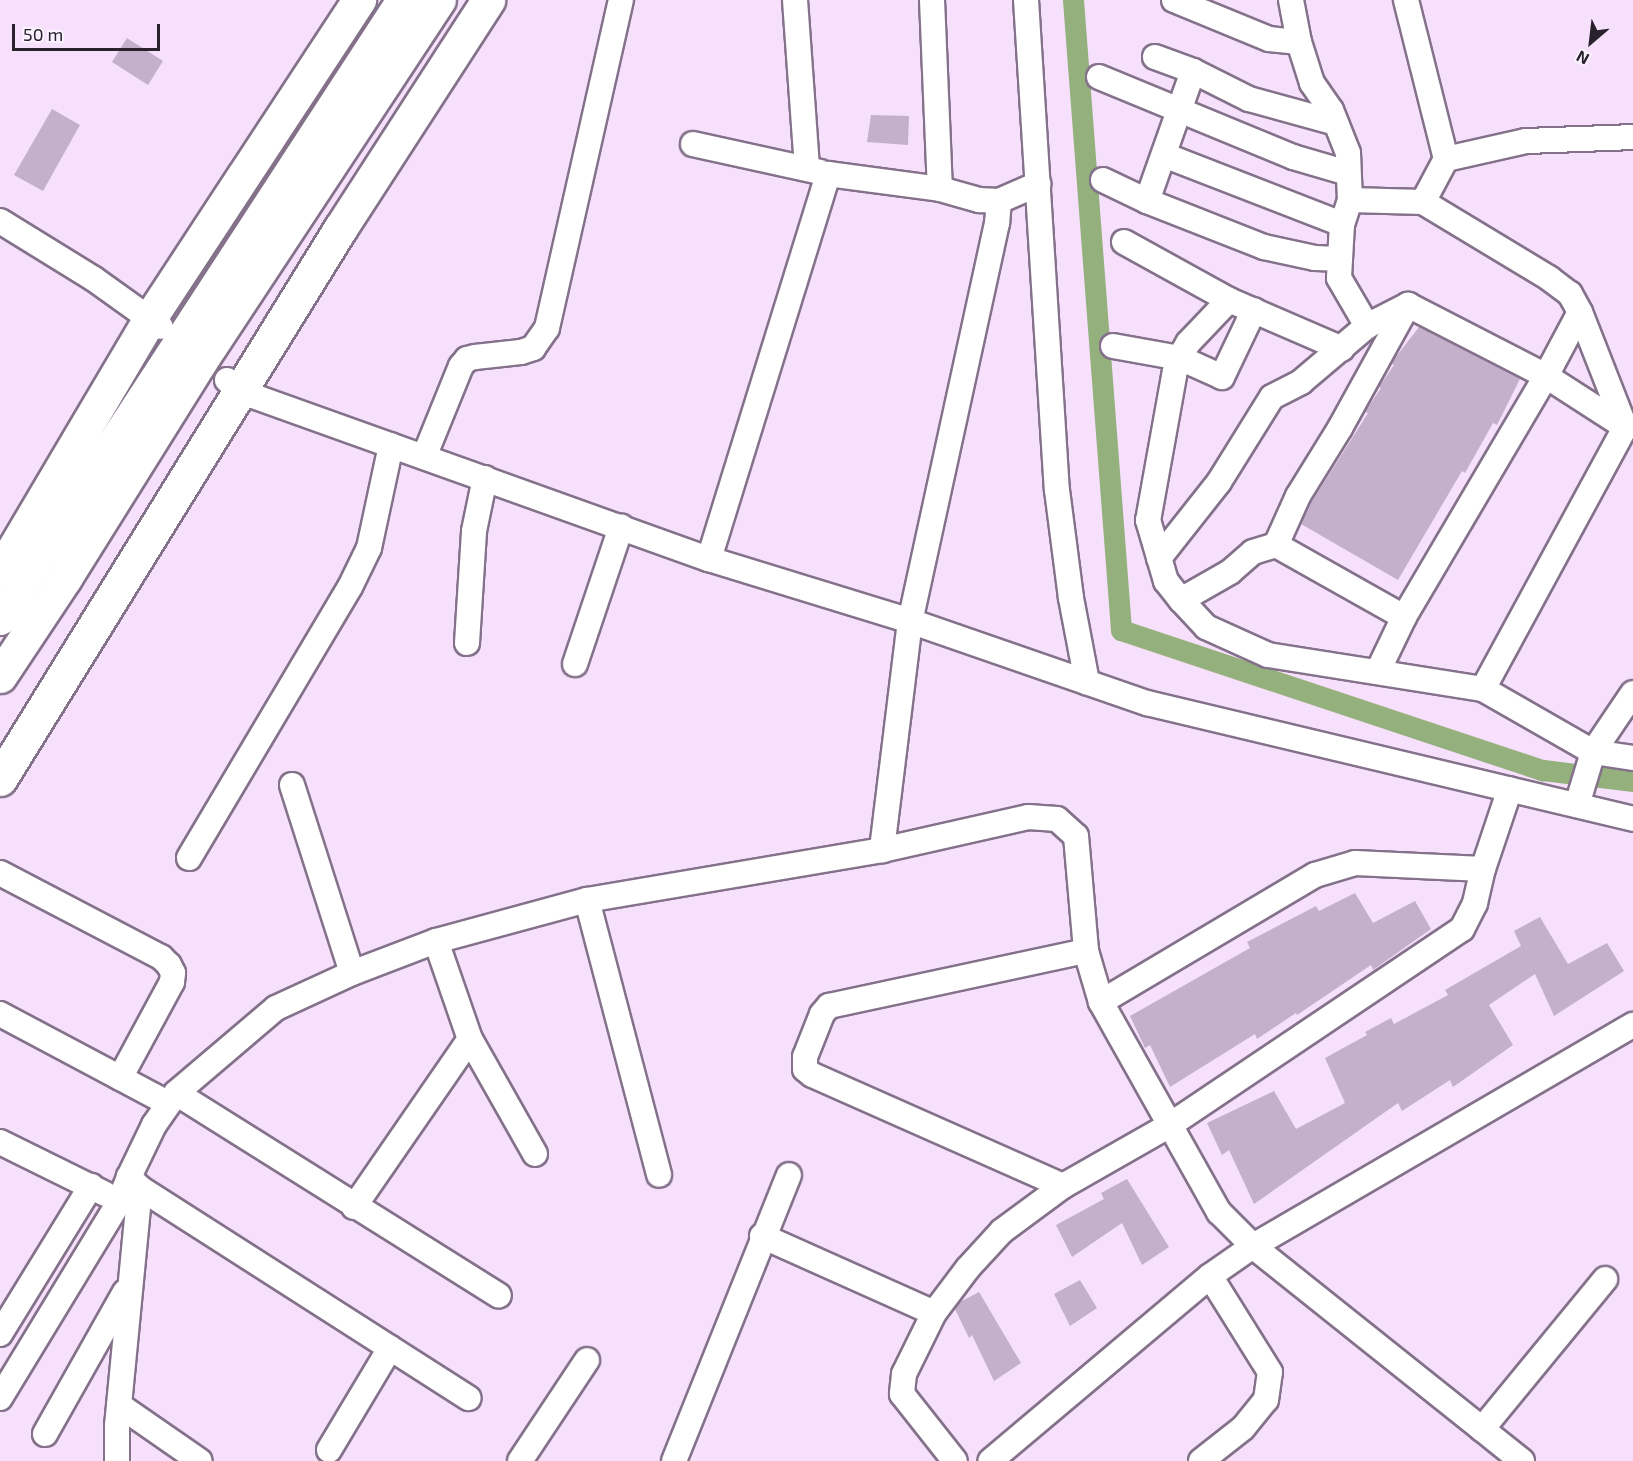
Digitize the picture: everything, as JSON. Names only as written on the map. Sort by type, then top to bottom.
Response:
[{"type":"highway","points":[[0,572],[359,0]]},
{"type":"highway","points":[[0,618],[403,0]]},
{"type":"highway","points":[[0,676],[65,578],[200,362],[439,0]]},
{"type":"highway","points":[[0,779],[233,385],[340,229],[489,0]]},
{"type":"street","points":[[424,457],[461,366],[475,357],[527,350],[541,340],[547,328],[621,0]]},
{"type":"street","points":[[709,559],[818,171],[795,0]]},
{"type":"street","points":[[932,0],[940,189]]},
{"type":"street","points":[[1026,0],[1057,490],[1071,598],[1087,682]]},
{"type":"street","points":[[1174,0],[1192,10],[1246,28],[1269,39],[1299,42]]},
{"type":"street","points":[[1291,0],[1299,42],[1312,83],[1331,110],[1348,153],[1350,200],[1342,224],[1339,278],[1367,326]]},
{"type":"street","points":[[1406,0],[1446,159],[1423,202]]},
{"type":"street","points":[[1155,57],[1193,71],[1250,99],[1336,123]]},
{"type":"street","points":[[1147,201],[1193,71]]},
{"type":"street","points":[[1099,77],[1293,157],[1348,173]]},
{"type":"street","points":[[1446,159],[1526,141],[1633,137]]},
{"type":"street","points":[[693,144],[818,171],[940,189],[979,200],[999,201],[1038,184]]},
{"type":"street","points":[[1164,155],[1342,224]]},
{"type":"street","points":[[1103,180],[1147,201],[1263,247],[1315,258],[1340,259]]},
{"type":"street","points":[[1350,200],[1423,202],[1570,294],[1580,312],[1625,427],[1484,689]]},
{"type":"street","points":[[882,850],[910,621],[997,223],[999,201]]},
{"type":"street","points":[[0,221],[94,279],[156,323]]},
{"type":"street","points":[[1124,242],[1229,300],[1342,349]]},
{"type":"street","points":[[1229,300],[1188,343],[1176,365],[1148,520],[1166,581],[1181,600],[1206,627],[1268,655],[1484,689],[1591,757],[1633,758]]},
{"type":"street","points":[[1408,304],[1546,376],[1625,427]]},
{"type":"street","points":[[1159,558],[1219,482],[1272,397],[1301,382],[1367,326],[1408,304]]},
{"type":"street","points":[[1276,545],[1298,496],[1340,428],[1408,304]]},
{"type":"street","points":[[1113,346],[1180,358],[1222,377],[1254,310]]},
{"type":"street","points":[[1378,671],[1404,617],[1546,376],[1580,312]]},
{"type":"street","points":[[233,385],[391,445],[709,559],[910,621],[1147,703],[1510,789],[1578,801],[1633,819]]},
{"type":"street","points":[[189,858],[350,587],[369,548],[391,445]]},
{"type":"street","points":[[467,643],[474,531],[485,478]]},
{"type":"street","points":[[575,664],[621,527]]},
{"type":"street","points":[[1181,600],[1230,572],[1253,552],[1276,545],[1404,617]]},
{"type":"street","points":[[1578,801],[1591,757],[1633,693]]},
{"type":"street","points":[[292,785],[352,973]]},
{"type":"street","points":[[955,1461],[902,1394],[904,1374],[934,1313],[968,1268],[1002,1231],[1063,1186],[1170,1125],[1462,930],[1475,903],[1483,869],[1510,789]]},
{"type":"street","points":[[116,1459],[130,1283],[134,1183],[154,1125],[172,1099],[276,1008],[352,973],[436,941],[587,900],[882,850],[1028,817],[1057,819],[1076,836],[1086,951],[1101,1002],[1219,1212],[1253,1246],[1522,1461]]},
{"type":"street","points":[[1101,1002],[1315,875],[1355,863],[1483,869]]},
{"type":"street","points":[[0,873],[161,957],[169,965],[173,973],[172,982],[120,1078]]},
{"type":"street","points":[[587,900],[659,1175]]},
{"type":"street","points":[[436,941],[470,1039],[535,1154]]},
{"type":"street","points":[[1063,1186],[812,1075],[805,1070],[805,1057],[822,1014],[829,1006],[1086,951]]},
{"type":"street","points":[[0,1014],[120,1078],[172,1099],[499,1296]]},
{"type":"street","points":[[990,1461],[1210,1276],[1253,1246],[1633,1024]]},
{"type":"street","points":[[354,1207],[470,1039]]},
{"type":"street","points":[[0,1142],[119,1202]]},
{"type":"street","points":[[674,1461],[762,1236],[789,1175]]},
{"type":"street","points":[[0,1398],[119,1202],[134,1183]]},
{"type":"street","points":[[134,1183],[469,1398]]},
{"type":"street","points":[[0,1334],[91,1186]]},
{"type":"street","points":[[762,1236],[934,1313]]},
{"type":"street","points":[[1201,1461],[1243,1428],[1266,1400],[1270,1372],[1210,1276]]},
{"type":"street","points":[[1482,1429],[1605,1279]]},
{"type":"street","points":[[45,1434],[130,1283]]},
{"type":"street","points":[[328,1450],[390,1348]]},
{"type":"street","points":[[520,1461],[587,1360]]},
{"type":"street","points":[[119,1405],[200,1461]]},
{"type":"street","points":[[1228,1461],[1243,1428]]},
{"type":"building","points":[[127,38],[163,61],[148,85],[112,62]]},
{"type":"building","points":[[52,109],[80,125],[43,191],[14,175]]},
{"type":"building","points":[[871,115],[909,116],[908,145],[867,142]]},
{"type":"building","points":[[1419,327],[1520,379],[1497,425],[1493,423],[1465,473],[1462,471],[1398,580],[1301,524],[1311,503],[1368,413],[1365,412],[1394,365],[1392,364],[1395,358]]},
{"type":"building","points":[[1355,893],[1373,923],[1415,901],[1431,929],[1373,970],[1371,965],[1297,1015],[1296,1013],[1257,1039],[1255,1034],[1170,1087],[1150,1045],[1145,1048],[1130,1016],[1250,948],[1247,942],[1316,906],[1319,911]]},
{"type":"building","points":[[1540,917],[1568,964],[1607,943],[1624,971],[1554,1016],[1535,974],[1489,1005],[1513,1045],[1453,1087],[1450,1080],[1402,1111],[1398,1103],[1254,1204],[1229,1150],[1222,1155],[1207,1123],[1274,1091],[1296,1129],[1345,1103],[1325,1058],[1367,1035],[1365,1032],[1391,1018],[1394,1024],[1448,995],[1445,990],[1521,946],[1514,931]]},
{"type":"building","points":[[1127,1179],[1169,1247],[1142,1265],[1122,1223],[1072,1257],[1056,1225],[1104,1199],[1101,1193]]},
{"type":"building","points":[[1080,1280],[1097,1308],[1070,1326],[1054,1294]]},
{"type":"building","points":[[979,1292],[1021,1363],[994,1381],[972,1335],[969,1338],[955,1309],[960,1302]]},
{"type":"waterway","points":[[1073,0],[1121,630],[1543,770],[1633,781]]}]
